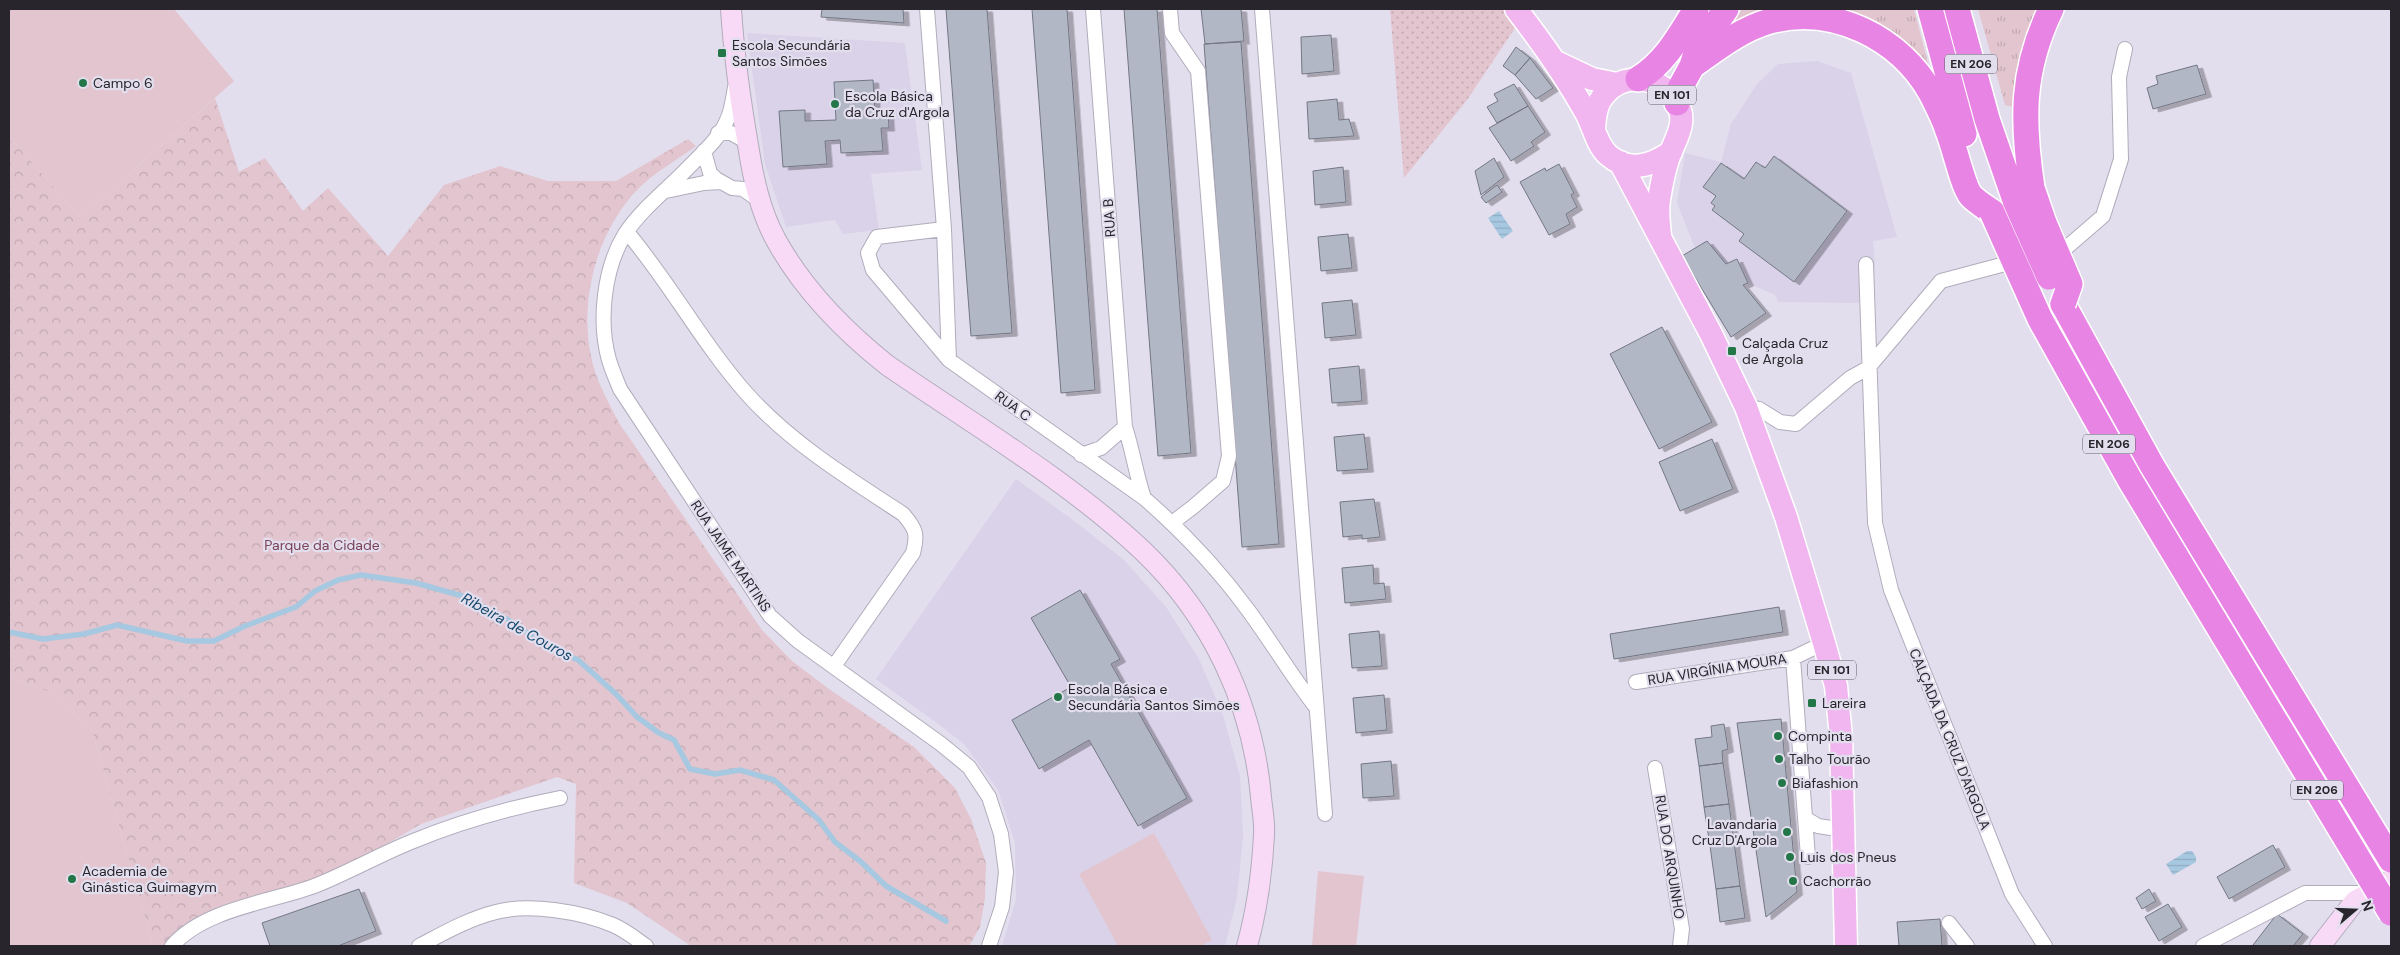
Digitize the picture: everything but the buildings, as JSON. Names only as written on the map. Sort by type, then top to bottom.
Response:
[{"type":"highway","points":[[1627,82],[1649,72],[1667,54],[1696,9]]},
{"type":"highway","points":[[1677,103],[1680,88],[1692,66],[1697,50],[1726,9]]},
{"type":"highway","name":"EN 206","points":[[1930,9],[1961,126],[1992,212],[2040,319],[2130,480],[2391,913]]},
{"type":"highway","name":"EN 206","points":[[1957,9],[1987,119],[2024,196],[2044,223],[2070,284],[2062,304],[2152,466],[2391,860]]},
{"type":"highway","points":[[2024,196],[2026,88],[2038,36],[2051,9]]},
{"type":"highway","points":[[1692,66],[1742,32],[1770,21],[1800,17],[1835,19],[1856,27],[1889,44],[1913,66],[1930,93],[1948,130],[1970,195],[1992,212]]},
{"type":"main road","name":"EN 101","points":[[1516,9],[1530,19],[1594,128],[1598,142],[1608,154],[1620,162],[1660,241],[1711,334],[1746,407],[1786,517],[1836,686],[1841,728],[1846,946]]},
{"type":"main road","name":"EN 101","points":[[1556,62],[1592,79],[1661,85],[1677,103],[1682,120],[1679,137],[1671,152],[1658,202],[1660,241]]},
{"type":"main road","points":[[1594,128],[1596,111],[1604,95],[1627,82]]},
{"type":"main road","points":[[1620,162],[1638,166],[1656,162],[1671,152]]},
{"type":"street","points":[[731,9],[736,81],[747,142],[748,183],[760,201],[775,239],[794,267],[825,307],[856,340],[887,365],[1095,509],[1144,552],[1188,601],[1213,641],[1240,698],[1258,764],[1264,833],[1257,908],[1247,946]]},
{"type":"street","points":[[927,9],[944,229],[949,360]]},
{"type":"street","name":"RUA B","points":[[1093,9],[1125,427],[1131,447],[1135,473],[1144,498]]},
{"type":"street","points":[[1170,9],[1172,33],[1198,71],[1229,456],[1223,481],[1193,508],[1172,523]]},
{"type":"street","points":[[1262,9],[1305,546],[1315,706],[1325,814]]},
{"type":"street","points":[[1746,407],[1760,409],[1780,422],[1796,424],[1850,378],[1868,368],[1941,280],[2066,248],[2103,216],[2122,159],[2119,77],[2125,49]]},
{"type":"street","points":[[736,81],[727,121],[704,151],[710,173],[721,182],[732,188],[748,183]]},
{"type":"street","points":[[718,134],[731,133],[747,142]]},
{"type":"street","name":"RUA JAIME MARTINS","points":[[704,151],[627,232],[611,264],[605,302],[604,326],[609,359],[620,389],[770,616],[798,641],[941,744],[969,767],[989,798],[1001,834],[1006,872],[1002,907],[989,946]]},
{"type":"street","points":[[665,191],[704,183],[721,182]]},
{"type":"street","name":"RUA C","points":[[944,229],[877,237],[868,253],[873,270],[949,360],[1080,455],[1144,498],[1172,523],[1223,578],[1248,610],[1315,706]]},
{"type":"street","points":[[627,232],[651,260],[724,366],[766,413],[796,441],[903,514],[911,524],[917,537],[914,553],[834,666]]},
{"type":"street","name":"CALÇADA DA CRUZ D'ARGOLA","points":[[1866,264],[1868,368],[1875,523],[1891,590],[2009,885],[2045,946]]},
{"type":"street","points":[[1080,455],[1101,448],[1125,427]]},
{"type":"street","name":"RUA VIRGÍNIA MOURA","points":[[1636,682],[1793,658],[1824,644]]},
{"type":"street","points":[[1793,658],[1808,857]]},
{"type":"street","name":"RUA DO ARQUINHO","points":[[1655,768],[1682,929],[1680,946]]},
{"type":"street","points":[[172,946],[200,925],[228,912],[317,885],[409,843],[458,824],[516,807],[560,798]]},
{"type":"street","points":[[1805,818],[1818,826],[1844,830]]},
{"type":"street","points":[[2320,946],[2355,901],[2391,881]]},
{"type":"street","points":[[2203,946],[2304,893],[2368,893]]},
{"type":"street","points":[[419,946],[456,926],[498,912],[545,909],[586,916],[615,926],[646,946]]},
{"type":"street","points":[[1949,923],[1967,946]]},
{"type":"shaded area","name":"Escola Básica da Cruz d'Argola","points":[[747,33],[905,43],[922,170],[871,174],[879,230],[843,234],[835,220],[786,227],[765,164]]},
{"type":"shaded area","points":[[1817,61],[1851,73],[1897,237],[1873,241],[1875,268],[1859,265],[1859,303],[1778,302],[1775,295],[1748,283],[1737,259],[1726,264],[1707,241],[1695,248],[1677,203],[1685,153],[1721,162],[1731,124],[1757,84],[1778,64]]},
{"type":"shaded area","name":"Escola Básica e Secundária Santos Simões","points":[[1016,479],[1124,560],[1166,607],[1199,659],[1223,715],[1240,776],[1243,836],[1237,898],[1225,946],[1002,946],[1016,900],[1015,843],[998,790],[964,744],[876,679]]},
{"type":"green space","name":"Campo 6","points":[[9,9],[174,9],[234,81],[80,217],[9,136]]},
{"type":"green space","points":[[1390,9],[1507,9],[1519,22],[1467,100],[1404,178]]},
{"type":"green space","points":[[1742,9],[1772,9],[1732,24]]},
{"type":"green space","points":[[1840,9],[1914,9],[1929,67],[1889,30],[1867,17]]},
{"type":"green space","points":[[1978,9],[2043,9],[2017,108],[2005,105]]},
{"type":"green space","name":"Parque da Cidade","points":[[215,98],[239,172],[265,158],[303,211],[328,188],[388,256],[444,185],[500,166],[548,181],[616,181],[688,139],[696,146],[638,189],[612,225],[602,246],[590,290],[588,312],[588,334],[596,373],[602,390],[619,423],[762,630],[792,661],[829,689],[914,747],[955,788],[971,819],[986,863],[985,898],[980,927],[969,946],[691,946],[627,903],[574,883],[576,784],[557,777],[421,824],[358,861],[312,882],[210,912],[164,946],[153,946],[92,730],[49,692],[9,678],[9,136],[80,217]]},
{"type":"green space","name":"Academia de Ginástica Guimagym","points":[[9,678],[49,692],[92,730],[153,946],[9,946]]},
{"type":"green space","points":[[1154,833],[1212,940],[1201,946],[1118,946],[1079,874]]},
{"type":"green space","points":[[1318,871],[1364,876],[1356,946],[1312,946]]},
{"type":"water","points":[[1499,211],[1513,231],[1502,239],[1488,218]]},
{"type":"water","points":[[2187,851],[2192,851],[2196,857],[2196,862],[2173,875],[2166,864]]},
{"type":"waterway","name":"Ribeira de Couros","points":[[9,632],[43,639],[84,634],[117,625],[187,641],[214,641],[245,626],[296,607],[315,591],[338,580],[361,575],[416,583],[466,597],[512,622],[543,644],[578,660],[616,694],[637,717],[659,733],[674,740],[690,769],[715,774],[740,770],[774,780],[819,820],[835,842],[860,861],[886,886],[946,921]]},
{"type":"place","name":"Escola Secundária Santos Simões","points":[[722,53]]},
{"type":"place","name":"Campo 6","points":[[83,83]]},
{"type":"place","name":"Escola Básica da Cruz d'Argola","points":[[835,104]]},
{"type":"place","name":"Calçada Cruz de Argola","points":[[1732,351]]},
{"type":"place","name":"Escola Básica e Secundária Santos Simões","points":[[1058,697]]},
{"type":"place","name":"Lareira","points":[[1812,703]]},
{"type":"place","name":"Compinta","points":[[1778,736]]},
{"type":"place","name":"Talho Tourão","points":[[1779,759]]},
{"type":"place","name":"Biafashion","points":[[1782,783]]},
{"type":"place","name":"Lavandaria Cruz D'Argola","points":[[1787,832]]},
{"type":"place","name":"Luis dos Pneus","points":[[1790,857]]},
{"type":"place","name":"Academia de Ginástica Guimagym","points":[[72,879]]},
{"type":"place","name":"Cachorrão","points":[[1793,881]]}]
